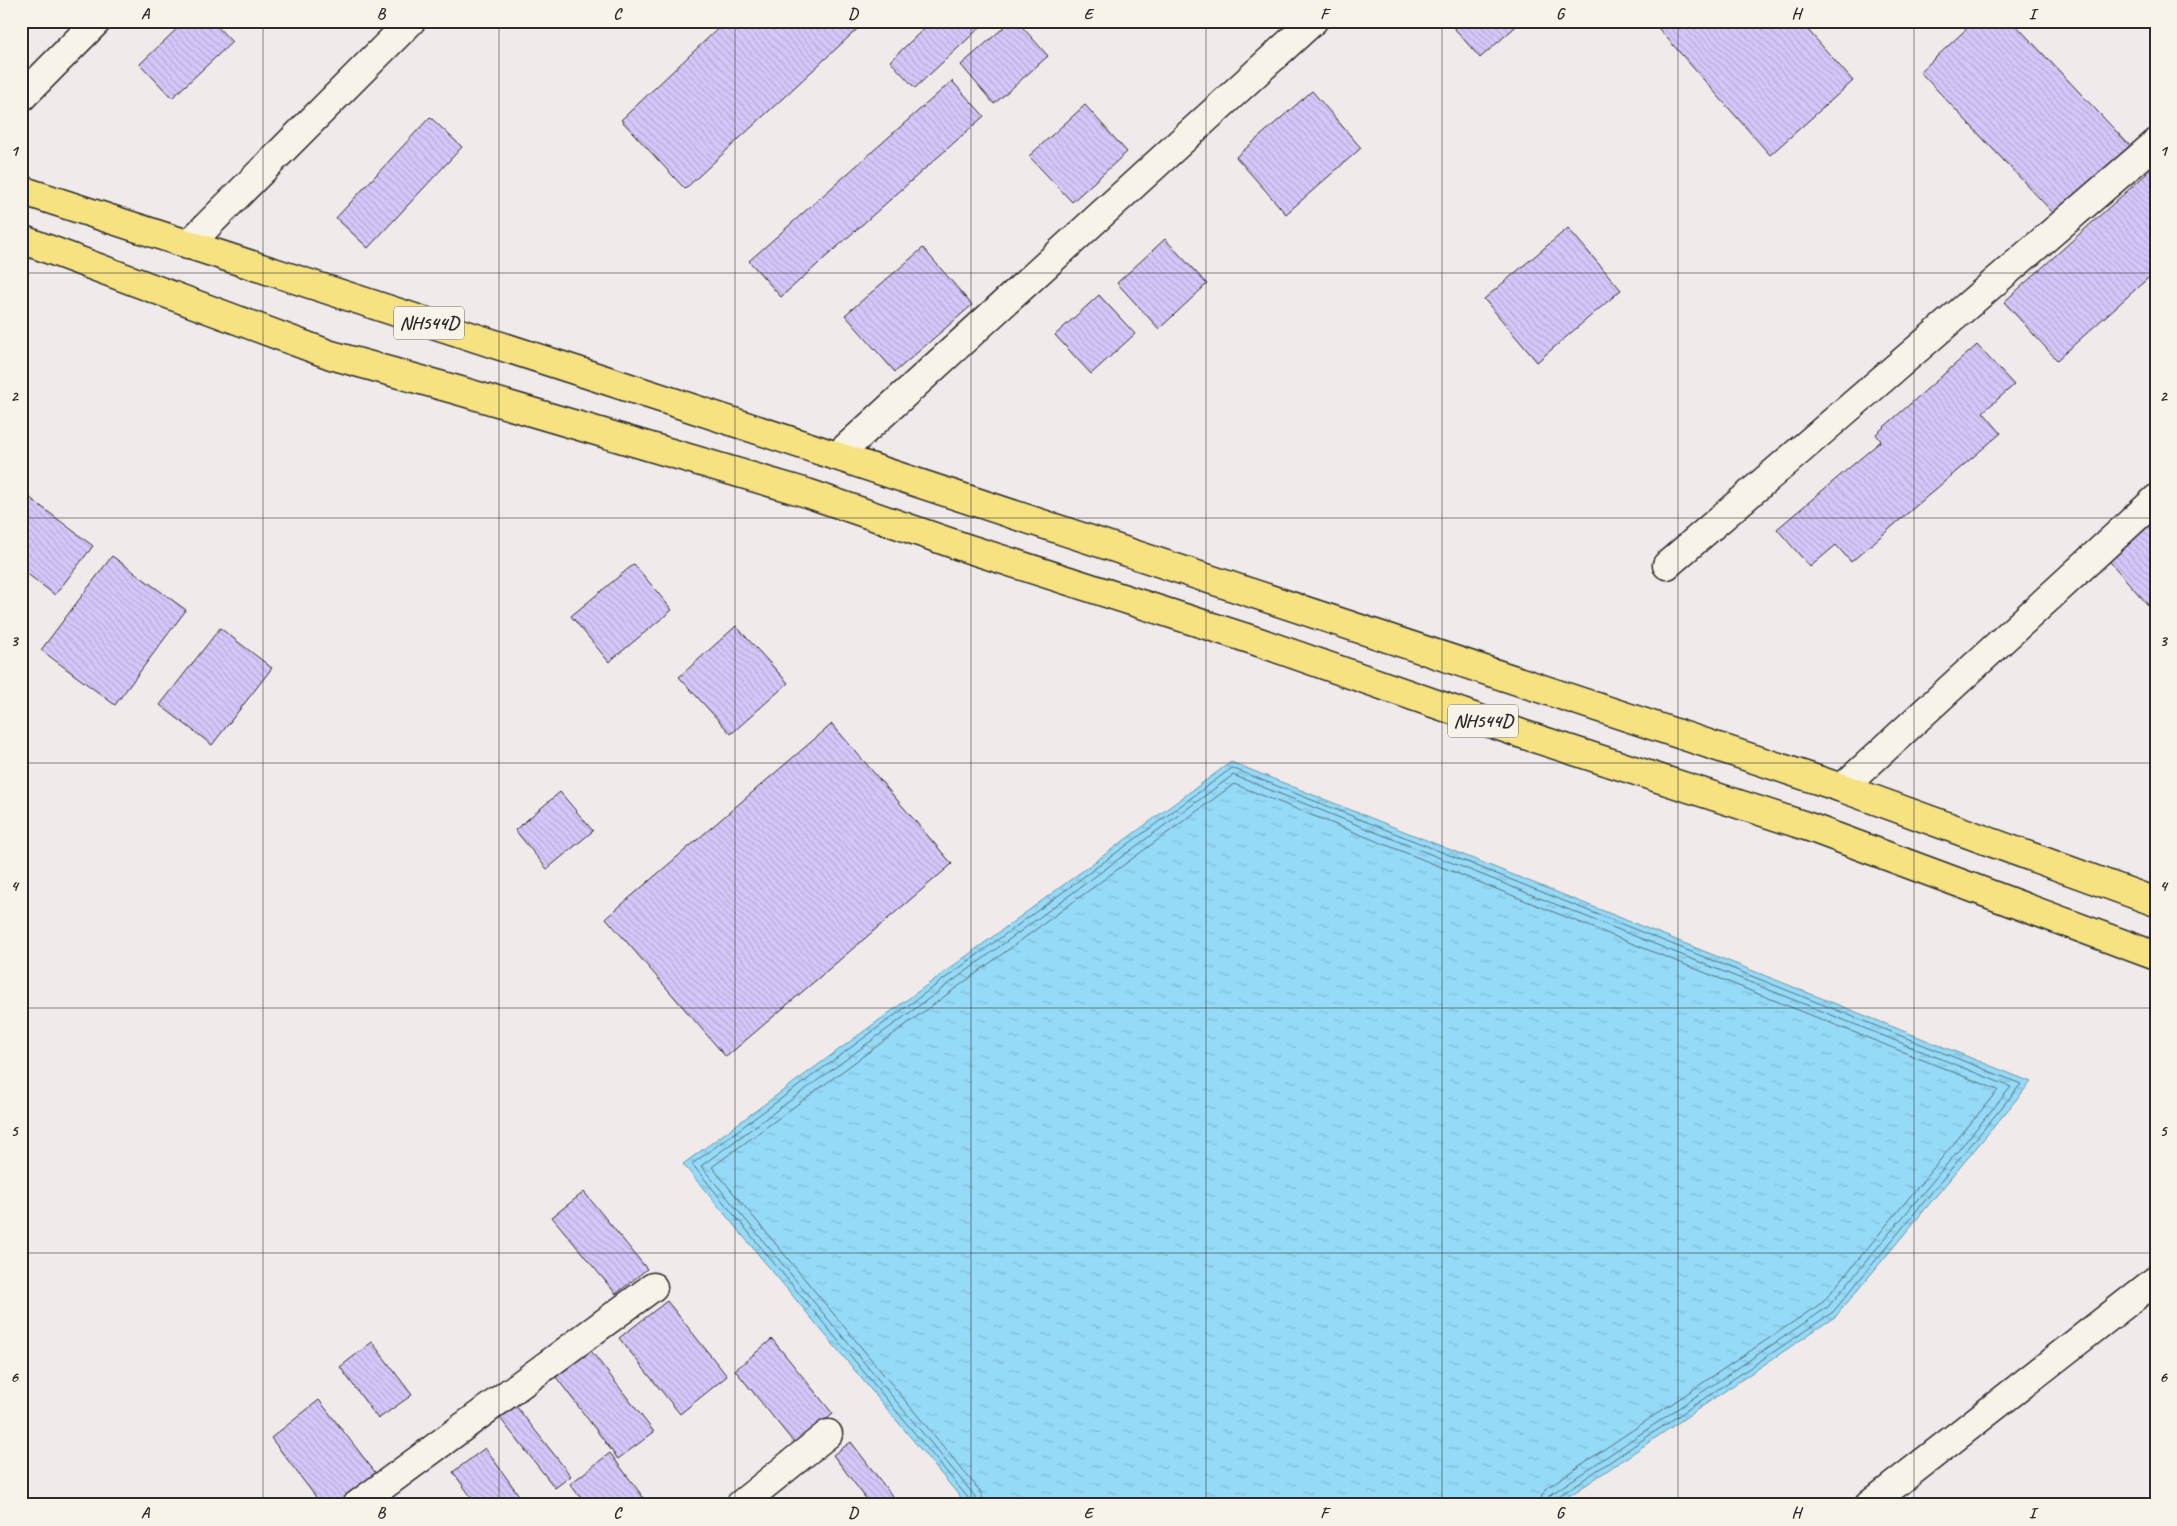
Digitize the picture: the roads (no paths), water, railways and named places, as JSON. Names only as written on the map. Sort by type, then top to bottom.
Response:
[{"type":"highway","name":"NH544D","points":[[21,190],[837,456],[1842,788],[2156,902]]},
{"type":"highway","name":"NH544D","points":[[21,239],[331,355],[807,493],[963,547],[1256,641],[1522,734],[1809,828],[2156,956]]},
{"type":"street","points":[[21,98],[97,21]]},
{"type":"street","points":[[188,244],[411,21]]},
{"type":"street","points":[[837,456],[1313,21]]},
{"type":"street","points":[[1666,564],[2156,143]]},
{"type":"street","points":[[1842,788],[2156,499]]},
{"type":"street","points":[[1869,1505],[2156,1280]]},
{"type":"street","points":[[357,1505],[654,1288]]},
{"type":"street","points":[[740,1505],[828,1434]]},
{"type":"water","points":[[1231,762],[2031,1082],[1836,1316],[1556,1505],[967,1505],[683,1164]]}]
